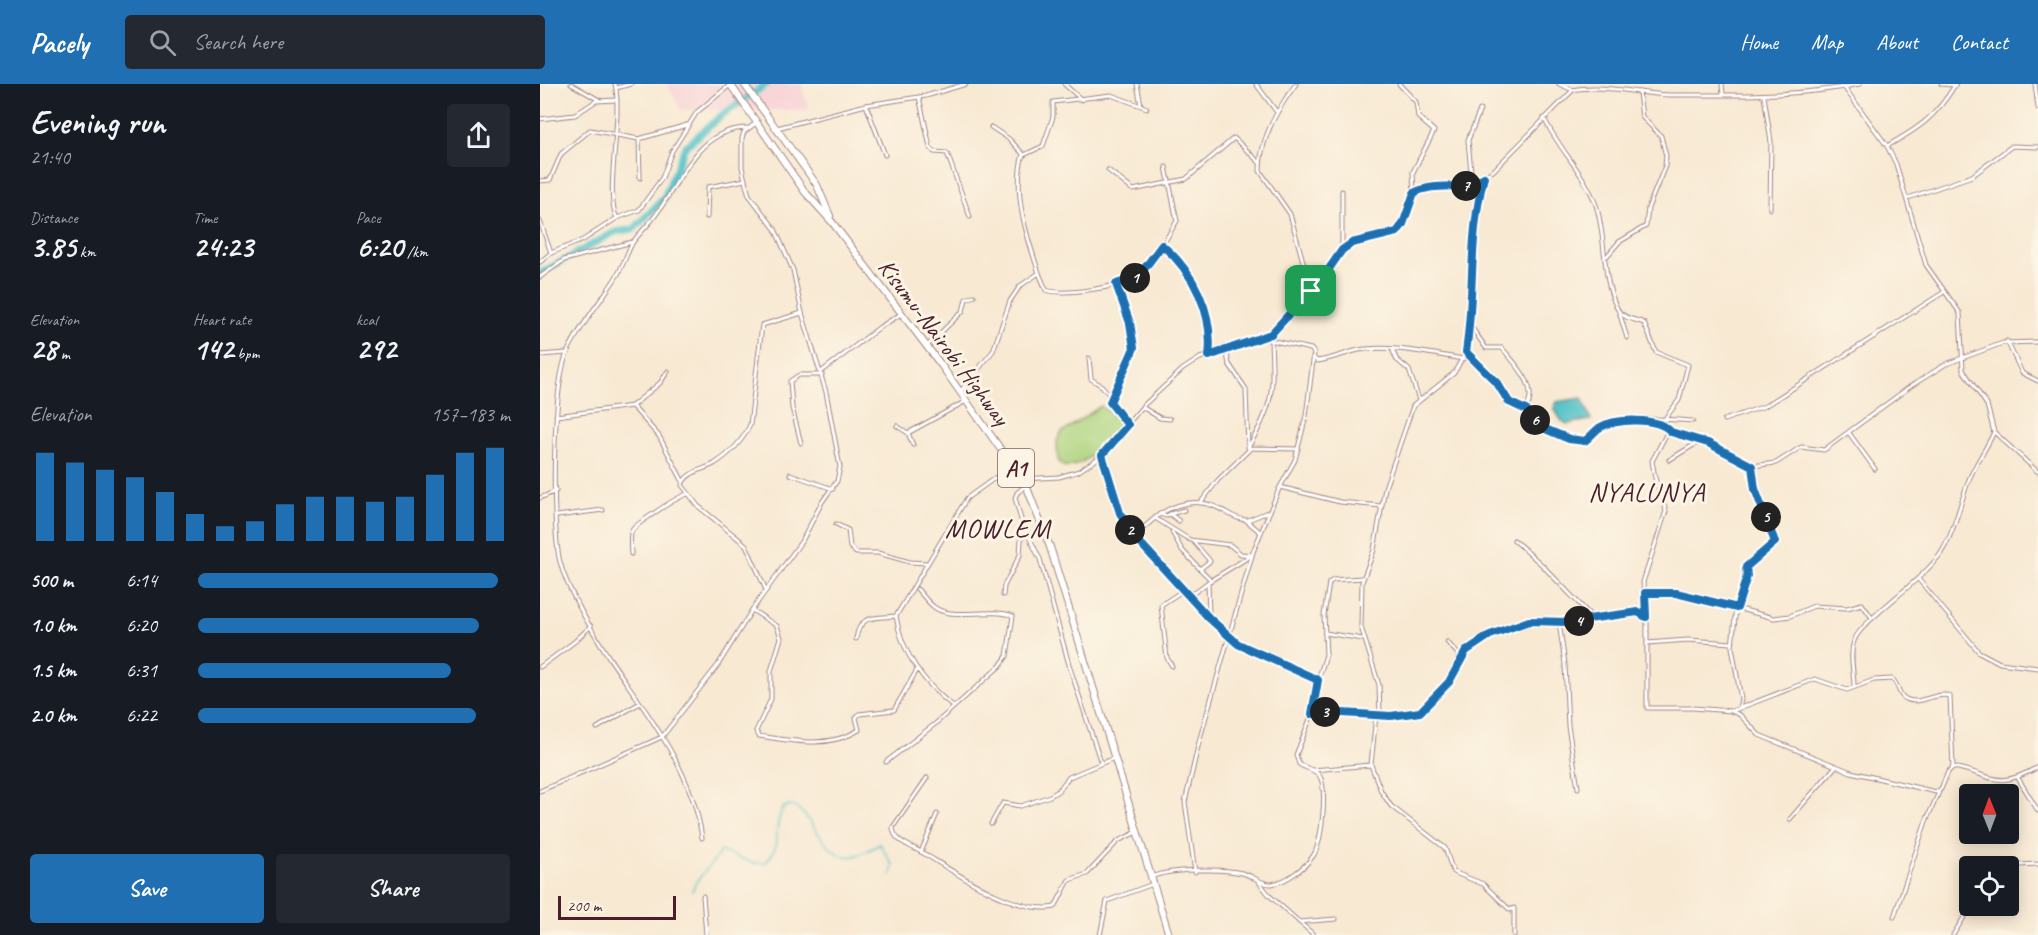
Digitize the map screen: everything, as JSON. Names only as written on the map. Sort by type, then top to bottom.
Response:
[{"type":"highway","name":"A1","points":[[730,84],[747,105],[802,188],[832,222]]},
{"type":"highway","name":"A1","points":[[745,85],[758,100],[814,181],[832,222]]},
{"type":"highway","points":[[802,188],[814,181]]},
{"type":"highway","name":"Kisumu-Nairobi Highway","points":[[832,222],[927,346],[1025,482],[1050,547],[1115,758]]},
{"type":"highway","name":"A1","points":[[1115,758],[1169,935]]},
{"type":"street","points":[[571,84],[599,100],[617,100]]},
{"type":"street","points":[[617,218],[614,212],[613,176],[617,135],[616,86],[631,84]]},
{"type":"street","points":[[540,262],[551,253],[583,240],[617,218],[629,215],[645,203],[662,178],[672,151],[687,125],[702,107],[730,84]]},
{"type":"street","points":[[777,128],[866,105],[919,97],[966,84]]},
{"type":"street","points":[[1064,84],[1082,100]]},
{"type":"street","points":[[1137,84],[1141,105]]},
{"type":"street","points":[[1256,84],[1277,112]]},
{"type":"street","points":[[1296,84],[1277,112],[1260,163],[1262,176],[1290,214],[1311,291]]},
{"type":"street","points":[[1101,763],[1070,668],[1040,561],[1022,523],[1015,498],[1025,482],[1059,477],[1079,471],[1102,455],[1142,407],[1183,369],[1226,349],[1263,339],[1280,326],[1311,291],[1342,250],[1352,243],[1397,232],[1403,224],[1414,193],[1413,172],[1434,131],[1418,117],[1416,102],[1399,84]]},
{"type":"street","points":[[1559,84],[1573,90],[1588,88],[1764,96],[1860,84]]},
{"type":"street","points":[[1722,84],[1723,94]]},
{"type":"street","points":[[1887,146],[1930,119],[1940,110],[1955,84],[1941,84]]},
{"type":"street","points":[[2035,84],[2038,108]]},
{"type":"street","points":[[1844,87],[1887,146],[1908,198],[1923,257],[1960,313],[1963,370],[1987,405],[1994,432],[2038,472]]},
{"type":"street","points":[[1414,193],[1472,183],[1484,177],[1502,163],[1573,90]]},
{"type":"street","points":[[1606,257],[1619,242],[1646,226],[1648,208],[1665,166],[1661,136],[1642,117],[1639,92]]},
{"type":"street","points":[[1022,156],[1043,146],[1053,117],[1053,102],[1111,95],[1148,108]]},
{"type":"street","points":[[1764,96],[1771,142],[1770,208]]},
{"type":"street","points":[[919,97],[930,147],[934,152],[947,153],[970,217]]},
{"type":"street","points":[[540,118],[581,113],[599,100]]},
{"type":"street","points":[[866,105],[885,155]]},
{"type":"street","points":[[1472,183],[1468,140],[1480,110]]},
{"type":"street","points":[[1544,118],[1553,136],[1591,193],[1601,221],[1610,291],[1620,313],[1627,338]]},
{"type":"street","points":[[540,791],[662,737],[718,665],[752,610],[804,538],[822,502],[833,489],[840,467],[822,374],[802,313],[787,250],[750,195],[745,180],[742,138],[749,128],[758,122]]},
{"type":"street","points":[[540,181],[550,180],[561,154],[587,132],[595,130],[639,139],[687,125]]},
{"type":"street","points":[[991,127],[1009,139],[1022,156],[1020,187],[1022,210],[1039,273],[1048,291],[1089,290],[1138,277],[1162,245],[1178,218],[1166,167]]},
{"type":"street","points":[[702,838],[695,800],[662,737],[591,626],[560,563],[556,491],[556,416],[558,389],[567,353],[618,274],[633,242],[660,209],[688,162],[724,134],[733,129],[749,128]]},
{"type":"street","points":[[1108,170],[1133,190],[1170,184],[1186,179],[1234,138],[1260,163]]},
{"type":"street","points":[[639,139],[640,178]]},
{"type":"street","points":[[1908,198],[1972,176],[2012,146],[2038,147]]},
{"type":"street","points":[[1484,177],[1476,207],[1471,251],[1466,352],[1454,373],[1413,406],[1385,488],[1374,549],[1363,578],[1361,627],[1379,685],[1378,715],[1371,765],[1381,791],[1391,807],[1445,848],[1453,872],[1483,884],[1510,910],[1514,908],[1514,935]]},
{"type":"street","points":[[707,218],[708,187],[745,180]]},
{"type":"street","points":[[1342,191],[1342,250]]},
{"type":"street","points":[[540,221],[551,253]]},
{"type":"street","points":[[540,277],[564,260],[633,242]]},
{"type":"street","points":[[1162,245],[1186,269],[1197,289],[1207,315],[1211,334],[1209,356]]},
{"type":"street","points":[[960,392],[993,351],[1010,301],[1020,286],[1039,273]]},
{"type":"street","points":[[1116,284],[1130,323],[1134,348],[1119,386],[1111,397],[1111,404],[1128,425]]},
{"type":"street","points":[[1724,420],[1765,406],[1945,292]]},
{"type":"street","points":[[927,346],[963,311],[966,299],[974,296]]},
{"type":"street","points":[[682,481],[724,457],[746,435],[750,425],[762,325],[802,313]]},
{"type":"street","points":[[1620,313],[1644,323],[1656,352],[1688,364],[1679,400],[1664,420]]},
{"type":"street","points":[[801,443],[792,408],[790,381],[799,375],[822,374],[880,327],[901,314]]},
{"type":"street","points":[[1469,323],[1486,348],[1502,348],[1527,381],[1532,391],[1532,401],[1526,410]]},
{"type":"street","points":[[1195,872],[1185,802],[1200,738],[1252,555],[1280,487],[1295,460],[1306,416],[1314,353],[1309,347],[1263,339]]},
{"type":"street","points":[[1201,502],[1218,480],[1249,448],[1269,407],[1274,374],[1270,340]]},
{"type":"street","points":[[2007,341],[2022,373],[2038,381]]},
{"type":"street","points":[[1650,420],[1667,427],[1671,432],[1708,443],[1752,466],[1776,463],[1801,447],[1824,450],[1849,434],[1911,386],[1946,364],[2007,341],[2038,342]]},
{"type":"street","points":[[1226,349],[1229,364],[1246,390],[1249,448]]},
{"type":"street","points":[[1313,357],[1317,361],[1360,350],[1393,351],[1463,359]]},
{"type":"street","points":[[1393,351],[1396,359],[1409,370],[1419,400]]},
{"type":"street","points":[[1466,352],[1497,383],[1509,402],[1526,410],[1552,433],[1578,441],[1585,441],[1607,425],[1650,420],[1693,421]]},
{"type":"street","points":[[540,355],[567,353]]},
{"type":"street","points":[[1089,358],[1091,379],[1102,386],[1111,397]]},
{"type":"street","points":[[556,416],[632,406],[660,384],[668,371]]},
{"type":"street","points":[[908,433],[966,400]]},
{"type":"street","points":[[632,406],[659,436],[687,495],[713,520],[746,545],[766,590]]},
{"type":"street","points":[[1142,407],[1161,418],[1170,419]]},
{"type":"street","points":[[897,426],[908,433],[913,445]]},
{"type":"street","points":[[1671,432],[1667,433],[1652,461],[1666,511],[1643,582],[1647,643],[1647,708],[1731,711],[1740,715],[1759,735],[1836,766],[1866,777],[1939,792]]},
{"type":"street","points":[[1854,686],[1854,641],[1872,618],[1919,580],[1943,550],[1959,516],[1967,483],[1994,432]]},
{"type":"street","points":[[1849,434],[1875,470]]},
{"type":"street","points":[[1669,460],[1699,442]]},
{"type":"street","points":[[1249,448],[1298,449]]},
{"type":"street","points":[[1102,455],[1120,513],[1134,536],[1185,589],[1209,618],[1230,637],[1257,654],[1318,680]]},
{"type":"street","points":[[856,639],[858,627],[862,622],[896,616],[967,498],[1013,465]]},
{"type":"street","points":[[1739,708],[1741,699],[1732,643],[1736,608],[1747,576],[1746,567],[1775,542],[1755,489],[1752,466]]},
{"type":"street","points":[[790,474],[833,489]]},
{"type":"street","points":[[1280,487],[1340,502],[1382,506]]},
{"type":"street","points":[[540,498],[556,491]]},
{"type":"street","points":[[631,554],[630,537],[635,524],[664,504],[687,495]]},
{"type":"street","points":[[1134,536],[1160,514],[1177,506],[1201,502],[1238,520],[1246,520],[1270,511]]},
{"type":"street","points":[[557,516],[603,510]]},
{"type":"street","points":[[1160,514],[1166,516],[1184,510]]},
{"type":"street","points":[[1170,514],[1179,521]]},
{"type":"street","points":[[1155,518],[1171,531],[1196,542],[1210,561],[1200,569]]},
{"type":"street","points":[[1246,520],[1261,533]]},
{"type":"street","points":[[1003,595],[1004,586],[1020,555],[1022,523]]},
{"type":"street","points":[[836,524],[848,530],[850,547],[856,553],[878,553],[910,562],[927,563]]},
{"type":"street","points":[[1171,531],[1182,550],[1209,581],[1209,618]]},
{"type":"street","points":[[1190,540],[1230,545],[1241,554],[1252,555]]},
{"type":"street","points":[[1514,540],[1541,564],[1593,618]]},
{"type":"street","points":[[1190,595],[1252,555]]},
{"type":"street","points":[[1151,877],[1162,873],[1241,872],[1265,884],[1273,884],[1286,879],[1314,855],[1322,819],[1323,795],[1319,776],[1299,764],[1296,755],[1312,714],[1318,680],[1326,655],[1324,615],[1329,583],[1333,580],[1363,578]]},
{"type":"street","points":[[1919,580],[1979,652],[2000,663],[2038,668]]},
{"type":"street","points":[[886,762],[935,724],[1006,659],[1013,616],[981,612],[952,615],[934,608],[917,589]]},
{"type":"street","points":[[1172,666],[1167,658],[1161,605],[1185,589]]},
{"type":"street","points":[[1645,593],[1676,593],[1774,618],[1790,616],[1814,606],[1846,608],[1862,604],[1872,618]]},
{"type":"street","points":[[752,610],[777,626],[781,638],[771,671],[771,699],[756,731],[759,736],[817,742],[838,740],[859,730],[856,718],[859,714],[892,711],[917,670]]},
{"type":"street","points":[[1312,714],[1326,712],[1410,714],[1427,706],[1449,682],[1461,656],[1480,640],[1522,623],[1543,619],[1559,622],[1638,612],[1646,617]]},
{"type":"street","points":[[896,616],[917,670],[929,686],[953,706]]},
{"type":"street","points":[[1559,622],[1565,663],[1568,726],[1578,788]]},
{"type":"street","points":[[540,667],[591,626]]},
{"type":"street","points":[[1325,633],[1363,639]]},
{"type":"street","points":[[1647,643],[1688,640],[1732,643]]},
{"type":"street","points":[[1447,642],[1461,656]]},
{"type":"street","points":[[1731,711],[1815,679],[1847,690],[1854,686],[1890,678],[1897,683],[1902,696],[1908,700],[1949,694],[1953,767],[1948,772],[1926,821],[1894,917]]},
{"type":"street","points":[[597,728],[640,703]]},
{"type":"street","points":[[991,824],[1003,803],[1021,806],[1050,796],[1058,791],[1069,777],[1115,758]]},
{"type":"street","points":[[1312,770],[1371,765]]},
{"type":"street","points":[[1790,819],[1836,766]]},
{"type":"street","points":[[1953,767],[1996,780],[2018,778],[2038,767]]},
{"type":"street","points":[[927,778],[892,829],[903,843],[1000,896],[1018,902],[1053,908],[1069,880],[1087,874],[1118,841],[1137,832]]},
{"type":"street","points":[[2018,778],[2038,811]]},
{"type":"street","points":[[921,852],[937,814]]},
{"type":"street","points":[[2019,865],[2038,864]]},
{"type":"street","points":[[1256,878],[1270,896],[1314,935]]},
{"type":"street","points":[[1100,935],[1107,901],[1153,885]]},
{"type":"street","points":[[704,896],[706,935]]},
{"type":"street","points":[[1953,935],[1965,916]]},
{"type":"street","points":[[1299,922],[1336,919]]},
{"type":"shaded area","points":[[667,84],[801,84],[809,110],[681,110]]},
{"type":"green space","points":[[1101,406],[1119,420],[1119,428],[1087,459],[1079,464],[1063,466],[1058,460],[1057,441],[1061,433]]},
{"type":"water","points":[[1582,398],[1591,420],[1567,424],[1561,420],[1554,408],[1557,402]]},
{"type":"waterway","points":[[540,273],[615,232],[634,229],[664,198],[685,147],[723,114],[767,84]]},
{"type":"waterway","points":[[692,891],[720,851],[754,863],[765,863],[776,844],[780,815],[783,808],[789,806],[797,808],[804,814],[826,843],[843,856],[854,856],[880,844],[893,865],[891,875]]},
{"type":"district","name":"NYALUNYA","points":[[1647,492]]},
{"type":"district","name":"MOWLEM","points":[[998,528]]},
{"type":"route","points":[[1484,177],[1476,207],[1471,251],[1466,352],[1497,383],[1509,402],[1526,410],[1543,428],[1552,433],[1569,439],[1585,441],[1601,427],[1650,420],[1667,427],[1671,432],[1708,443],[1752,466],[1755,489],[1775,542],[1757,555],[1746,567],[1747,576],[1737,608],[1676,593],[1645,593],[1646,617],[1638,612],[1567,622],[1543,619],[1529,621],[1490,635],[1466,651],[1456,665],[1449,682],[1420,712],[1391,716],[1326,712],[1312,714],[1319,685],[1318,680],[1238,644],[1209,618],[1185,589],[1132,534],[1120,513],[1102,455],[1128,425],[1110,402],[1134,351],[1130,323],[1116,284],[1138,277],[1162,245],[1186,269],[1197,289],[1207,315],[1211,334],[1209,356],[1263,339],[1271,334],[1311,291],[1324,276],[1336,256],[1352,243],[1397,232],[1403,224],[1411,197],[1418,190],[1458,188],[1484,177]]}]
